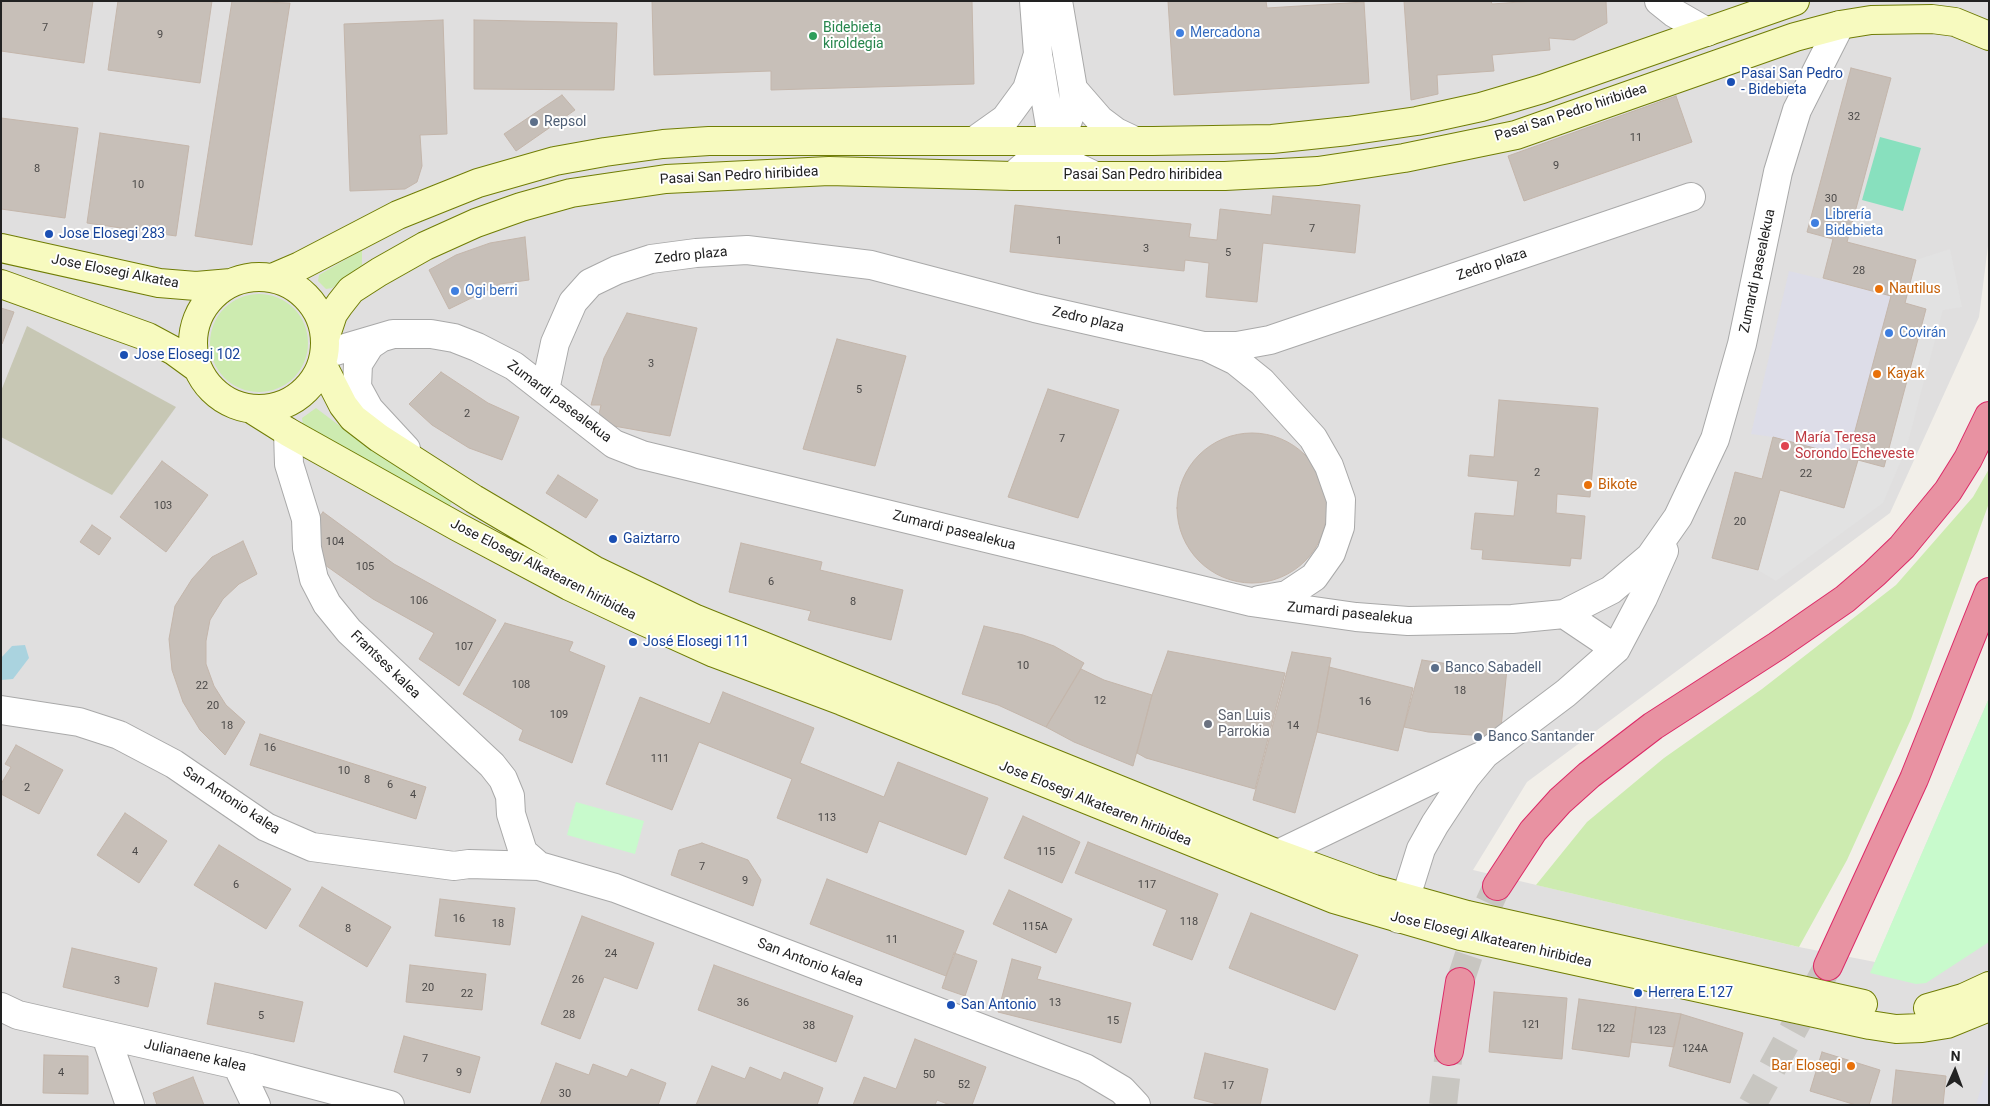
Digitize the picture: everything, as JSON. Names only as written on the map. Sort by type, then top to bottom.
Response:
[{"type":"highway","points":[[1497,886],[1533,831],[1560,801],[1589,775],[1653,726],[1777,646],[1845,599],[1874,574],[1902,547],[1948,491],[1968,459],[1989,416]]},
{"type":"highway","points":[[1828,966],[1914,779],[1989,592]]},
{"type":"highway","points":[[1449,1050],[1460,982]]},
{"type":"main road","points":[[272,278],[422,205],[506,174],[555,161],[662,144],[709,141],[1135,141],[1272,139],[1348,131],[1417,121],[1481,107],[1542,90],[1795,1]]},
{"type":"main road","name":"Pasai San Pedro hiribidea","points":[[324,352],[333,314],[351,290],[379,272],[425,246],[476,223],[521,207],[571,194],[666,179],[829,171],[1014,176],[1226,176],[1318,171],[1404,158],[1516,134],[1795,37],[1840,25],[1881,19],[1932,18],[1955,22],[1989,36]]},
{"type":"main road","name":"Jose Elosegi Alkatea","points":[[1,248],[159,283],[196,286],[230,283]]},
{"type":"main road","points":[[1,284],[148,337],[174,351],[196,367],[213,392],[238,407],[253,410],[271,409],[288,404],[303,394],[315,380],[324,352],[322,321],[314,306],[303,293],[288,284],[272,278],[258,277],[230,283],[216,292],[205,304],[197,318],[192,334],[192,351],[196,367]]},
{"type":"main road","name":"Jose Elosegi Alkatearen hiribidea","points":[[324,352],[331,385],[353,418],[378,438],[594,570],[696,619],[1278,854],[1461,936],[1881,1027],[1922,1028],[1947,1024],[1989,1007]]},
{"type":"main road","name":"Jose Elosegi Alkatearen hiribidea","points":[[253,410],[288,432],[458,527],[569,586],[714,653],[842,701],[1292,884],[1403,909],[1477,918],[1896,1010],[1919,1010],[1942,1006],[1989,986]]},
{"type":"street","points":[[1034,1],[1038,54],[1048,127],[1053,141],[1072,165],[1093,175]]},
{"type":"street","points":[[1014,176],[1053,141],[1066,126],[1074,103],[1058,1]]},
{"type":"street","points":[[1659,1],[1707,32]]},
{"type":"street","name":"Zumardi pasealekua","points":[[1278,854],[1485,754],[1566,693],[1616,649],[1643,598],[1678,517],[1715,439],[1742,344],[1778,172],[1797,110],[1840,25]]},
{"type":"street","points":[[974,141],[996,126],[1017,105],[1027,89],[1038,54]]},
{"type":"street","points":[[1073,89],[1100,120],[1116,132],[1135,141]]},
{"type":"street","name":"Zedro plaza","points":[[545,390],[554,343],[573,302],[590,284],[617,270],[651,259],[696,253],[747,250],[871,265],[1035,308],[1203,346],[1237,346],[1270,340],[1691,197]]},
{"type":"street","name":"Zumardi pasealekua","points":[[324,352],[408,333],[432,334],[454,338],[477,346],[514,366],[614,444],[642,455],[1250,602],[1347,616],[1408,621],[1512,619],[1564,614],[1611,590],[1632,574],[1665,538],[1678,517]]},
{"type":"street","points":[[379,339],[370,346],[358,364],[357,387],[369,409],[423,466]]},
{"type":"street","points":[[1262,382],[1258,371],[1259,359],[1270,340]]},
{"type":"street","points":[[1203,346],[1236,361],[1262,382],[1314,438],[1329,466],[1341,500],[1340,527],[1331,553],[1314,577],[1287,595],[1250,602]]},
{"type":"street","name":"Frantses kalea","points":[[288,432],[289,464],[306,519],[307,548],[314,579],[327,604],[349,631],[492,765],[503,779],[510,796],[511,814],[523,852],[539,866]]},
{"type":"street","points":[[1564,614],[1616,649]]},
{"type":"street","name":"San Antonio kalea","points":[[1,710],[79,722],[119,735],[167,760],[266,827],[312,847],[454,866],[469,864],[539,866],[615,888],[1085,1068],[1122,1090],[1136,1105]]},
{"type":"street","name":"Zumardi pasealekua","points":[[1403,909],[1421,850],[1435,824],[1461,784],[1485,754]]},
{"type":"street","name":"San Antonio kalea","points":[[469,864],[486,856],[496,846],[506,830],[511,814]]},
{"type":"street","name":"Julianaene kalea","points":[[1,1007],[18,1015],[237,1065],[390,1105]]},
{"type":"street","points":[[106,1036],[130,1105]]},
{"type":"street","points":[[237,1065],[256,1105]]},
{"type":"shaded area","points":[[1,1],[1989,1],[1989,238],[1979,317],[1890,513],[1527,782],[1473,870],[1799,947],[1875,962],[1989,698],[1989,1105],[1,1105]]},
{"type":"shaded area","points":[[1950,249],[1962,307],[1943,310],[1906,449],[1883,503],[1776,581],[1758,570],[1780,490],[1844,508],[1858,460],[1884,466],[1926,309],[1905,303],[1916,260]]},
{"type":"shaded area","points":[[1789,271],[1891,296],[1848,457],[1773,437],[1751,434]]},
{"type":"shaded area","points":[[27,326],[176,407],[112,495],[1,437],[1,391]]},
{"type":"shaded area","points":[[1989,1061],[1989,1105],[1976,1105]]},
{"type":"green space","points":[[1880,137],[1921,148],[1903,211],[1862,200]]},
{"type":"green space","points":[[362,250],[362,265],[332,288],[326,289],[318,281],[319,275]]},
{"type":"green space","points":[[259,294],[278,297],[294,308],[305,324],[308,343],[305,362],[294,378],[278,389],[259,392],[240,389],[224,378],[213,362],[210,343],[213,324],[224,308],[240,297]]},
{"type":"green space","points":[[316,408],[369,448],[453,501],[449,507],[303,425],[302,418]]},
{"type":"green space","points":[[1989,469],[1989,503],[1911,719],[1847,860],[1799,947],[1536,885],[1587,822],[1664,758],[1762,689],[1896,585],[1973,497]]},
{"type":"green space","points":[[1989,698],[1989,942],[1926,983],[1916,984],[1870,973]]},
{"type":"green space","points":[[576,802],[644,821],[635,854],[567,835]]},
{"type":"water","points":[[25,645],[29,658],[13,679],[1,680],[1,658],[12,646]]},
{"type":"building","points":[[2,1],[93,1],[84,63],[1,51]]},
{"type":"building","points":[[118,1],[212,1],[200,83],[108,70]]},
{"type":"building","points":[[232,1],[290,3],[252,245],[195,236]]},
{"type":"building","name":"Bidebieta kiroldegia","points":[[652,1],[972,1],[974,84],[771,90],[771,71],[654,75]]},
{"type":"building","points":[[1168,1],[1266,1],[1267,8],[1364,2],[1369,83],[1174,95]]},
{"type":"building","points":[[1404,1],[1491,1],[1492,4],[1534,1],[1606,1],[1607,23],[1574,40],[1549,38],[1550,50],[1492,55],[1494,71],[1437,75],[1438,94],[1411,100]]},
{"type":"building","points":[[443,20],[447,134],[420,135],[422,166],[417,182],[405,189],[350,191],[344,24]]},
{"type":"building","points":[[474,20],[617,23],[614,90],[474,89]]},
{"type":"building","points":[[1851,68],[1891,78],[1847,242],[1916,260],[1905,303],[1926,309],[1884,467],[1858,460],[1844,508],[1780,490],[1758,570],[1712,558],[1735,472],[1762,479],[1773,437],[1848,457],[1891,296],[1823,278],[1833,239],[1807,232]]},
{"type":"building","points":[[562,95],[575,110],[516,151],[504,134]]},
{"type":"building","points":[[1676,96],[1692,142],[1524,201],[1508,156]]},
{"type":"building","points":[[1,118],[78,128],[65,218],[1,209]]},
{"type":"building","points":[[100,133],[189,146],[176,236],[87,223]]},
{"type":"building","points":[[1273,196],[1360,205],[1355,253],[1263,243],[1257,302],[1206,297],[1209,263],[1185,260],[1184,271],[1010,252],[1015,205],[1191,224],[1189,237],[1217,240],[1220,209],[1271,215]]},
{"type":"building","points":[[525,237],[529,280],[500,284],[449,309],[429,270],[456,255],[490,243]]},
{"type":"building","points":[[1,308],[14,312],[2,344],[1,343]]},
{"type":"building","points":[[627,313],[697,328],[670,436],[597,423],[601,405],[591,405],[604,358]]},
{"type":"building","points":[[837,339],[906,356],[875,466],[803,449]]},
{"type":"building","points":[[441,372],[488,403],[519,417],[502,460],[469,448],[432,425],[409,404]]},
{"type":"building","points":[[1048,389],[1119,410],[1078,518],[1008,497]]},
{"type":"building","points":[[1499,400],[1598,408],[1590,497],[1557,494],[1556,513],[1585,516],[1581,559],[1571,558],[1570,566],[1482,559],[1483,550],[1471,549],[1475,513],[1514,516],[1518,481],[1468,476],[1470,455],[1494,457]]},
{"type":"building","points":[[1252,433],[1281,439],[1305,455],[1321,479],[1327,508],[1321,537],[1305,561],[1281,577],[1252,583],[1223,577],[1199,561],[1183,537],[1177,508],[1183,479],[1199,455],[1223,439]]},
{"type":"building","points":[[162,461],[208,495],[166,552],[120,517]]},
{"type":"building","points":[[558,475],[598,500],[586,518],[546,493]]},
{"type":"building","points":[[323,512],[394,564],[496,620],[459,686],[419,659],[434,633],[373,599],[318,560],[316,521]]},
{"type":"building","points":[[92,525],[111,538],[99,555],[80,542]]},
{"type":"building","points":[[243,541],[257,574],[239,584],[223,599],[210,620],[206,641],[206,664],[214,686],[226,705],[245,722],[225,755],[200,730],[183,702],[172,670],[169,639],[175,606],[192,579],[212,557]]},
{"type":"building","points":[[741,543],[822,562],[820,570],[903,590],[891,640],[808,620],[811,611],[729,592]]},
{"type":"building","points":[[505,623],[573,642],[569,651],[605,666],[572,763],[519,740],[523,730],[463,694]]},
{"type":"building","points":[[984,626],[1023,635],[1054,646],[1084,663],[1046,727],[998,705],[962,694]]},
{"type":"building","name":"San Luis Parrokia","points":[[1168,651],[1285,673],[1255,789],[1146,758],[1137,753],[1152,695]]},
{"type":"building","points":[[1292,652],[1331,658],[1317,732],[1295,813],[1253,800]]},
{"type":"building","points":[[1422,660],[1483,669],[1507,669],[1500,737],[1428,732],[1404,727]]},
{"type":"building","points":[[1329,667],[1413,688],[1398,751],[1317,732]]},
{"type":"building","points":[[1081,669],[1104,680],[1152,695],[1133,766],[1074,742],[1046,727]]},
{"type":"building","points":[[723,692],[814,728],[800,763],[884,797],[898,762],[988,798],[966,855],[879,821],[867,853],[777,818],[792,779],[699,742],[672,810],[606,784],[640,697],[710,724]]},
{"type":"building","points":[[260,734],[426,787],[416,819],[250,765]]},
{"type":"building","points":[[16,745],[63,770],[39,814],[1,794],[1,784],[11,767],[5,764]]},
{"type":"building","points":[[125,813],[167,841],[139,883],[97,855]]},
{"type":"building","points":[[1023,816],[1080,842],[1062,883],[1004,858]]},
{"type":"building","points":[[1088,842],[1218,894],[1192,960],[1153,945],[1167,910],[1075,873]]},
{"type":"building","points":[[702,843],[748,860],[761,880],[753,906],[671,875],[679,850]]},
{"type":"building","points":[[219,845],[291,889],[266,929],[194,885]]},
{"type":"building","points":[[827,879],[964,931],[946,976],[810,924]]},
{"type":"building","points":[[322,887],[391,927],[367,967],[299,926]]},
{"type":"building","points":[[1009,890],[1072,919],[1056,953],[993,924]]},
{"type":"building","points":[[440,899],[515,908],[510,945],[435,936]]},
{"type":"building","points":[[1251,913],[1358,955],[1335,1010],[1229,968]]},
{"type":"building","points":[[582,916],[654,943],[637,989],[604,977],[580,1039],[541,1024]]},
{"type":"building","points":[[72,948],[157,968],[148,1007],[63,987]]},
{"type":"building","points":[[954,953],[977,961],[965,996],[942,988]]},
{"type":"building","points":[[1012,959],[1041,967],[1037,979],[1131,1003],[1121,1043],[998,1012]]},
{"type":"building","points":[[410,965],[486,974],[482,1010],[406,1002]]},
{"type":"building","points":[[714,965],[853,1016],[836,1062],[698,1010]]},
{"type":"building","points":[[215,983],[303,1002],[294,1042],[207,1024]]},
{"type":"building","points":[[1494,992],[1567,998],[1562,1059],[1489,1052]]},
{"type":"building","points":[[1579,999],[1636,1007],[1629,1057],[1572,1049]]},
{"type":"building","points":[[1636,1007],[1681,1014],[1674,1047],[1631,1042]]},
{"type":"building","points":[[1681,1014],[1743,1033],[1730,1083],[1669,1066]]},
{"type":"building","points":[[404,1036],[480,1057],[470,1093],[394,1072]]},
{"type":"building","points":[[915,1039],[986,1067],[972,1105],[950,1105],[937,1100],[935,1105],[853,1105],[864,1077],[896,1089]]},
{"type":"building","points":[[1822,1052],[1880,1070],[1869,1105],[1856,1105],[1810,1091]]},
{"type":"building","points":[[1205,1053],[1268,1069],[1260,1105],[1221,1105],[1194,1098]]},
{"type":"building","points":[[44,1055],[88,1056],[88,1094],[43,1093]]},
{"type":"building","points":[[556,1063],[589,1075],[593,1064],[627,1077],[631,1069],[666,1083],[658,1105],[540,1105]]},
{"type":"building","points":[[712,1066],[745,1079],[750,1067],[781,1080],[784,1072],[823,1088],[817,1105],[696,1105]]},
{"type":"building","points":[[1896,1070],[1946,1076],[1943,1105],[1892,1105]]},
{"type":"building","points":[[193,1077],[204,1105],[157,1105],[153,1093]]},
{"type":"tunnel","points":[[1460,982],[1478,927],[1497,886]]},
{"type":"tunnel","points":[[1752,1105],[1828,966]]},
{"type":"tunnel","points":[[1443,1105],[1449,1051]]},
{"type":"place","name":"Mercadona","points":[[1180,33]]},
{"type":"place","name":"Bidebieta kiroldegia","points":[[813,36]]},
{"type":"place","name":"Pasai San Pedro - Bidebieta","points":[[1731,82]]},
{"type":"place","name":"Repsol","points":[[534,122]]},
{"type":"place","name":"Librería Bidebieta","points":[[1815,223]]},
{"type":"place","name":"Jose Elosegi 283","points":[[49,234]]},
{"type":"place","name":"Nautilus","points":[[1879,289]]},
{"type":"place","name":"Ogi berri","points":[[455,291]]},
{"type":"place","name":"Covirán","points":[[1889,333]]},
{"type":"place","name":"Jose Elosegi 102","points":[[124,355]]},
{"type":"place","name":"Kayak","points":[[1877,374]]},
{"type":"place","name":"María Teresa Sorondo Echeveste","points":[[1785,446]]},
{"type":"place","name":"Bikote","points":[[1588,485]]},
{"type":"place","name":"Gaiztarro","points":[[613,539]]},
{"type":"place","name":"José Elosegi 111","points":[[633,642]]},
{"type":"place","name":"Banco Sabadell","points":[[1435,668]]},
{"type":"place","name":"San Luis Parrokia","points":[[1208,724]]},
{"type":"place","name":"Banco Santander","points":[[1478,737]]},
{"type":"place","name":"Herrera E.127","points":[[1638,993]]},
{"type":"place","name":"San Antonio","points":[[951,1005]]},
{"type":"place","name":"Bar Elosegi","points":[[1851,1066]]}]
